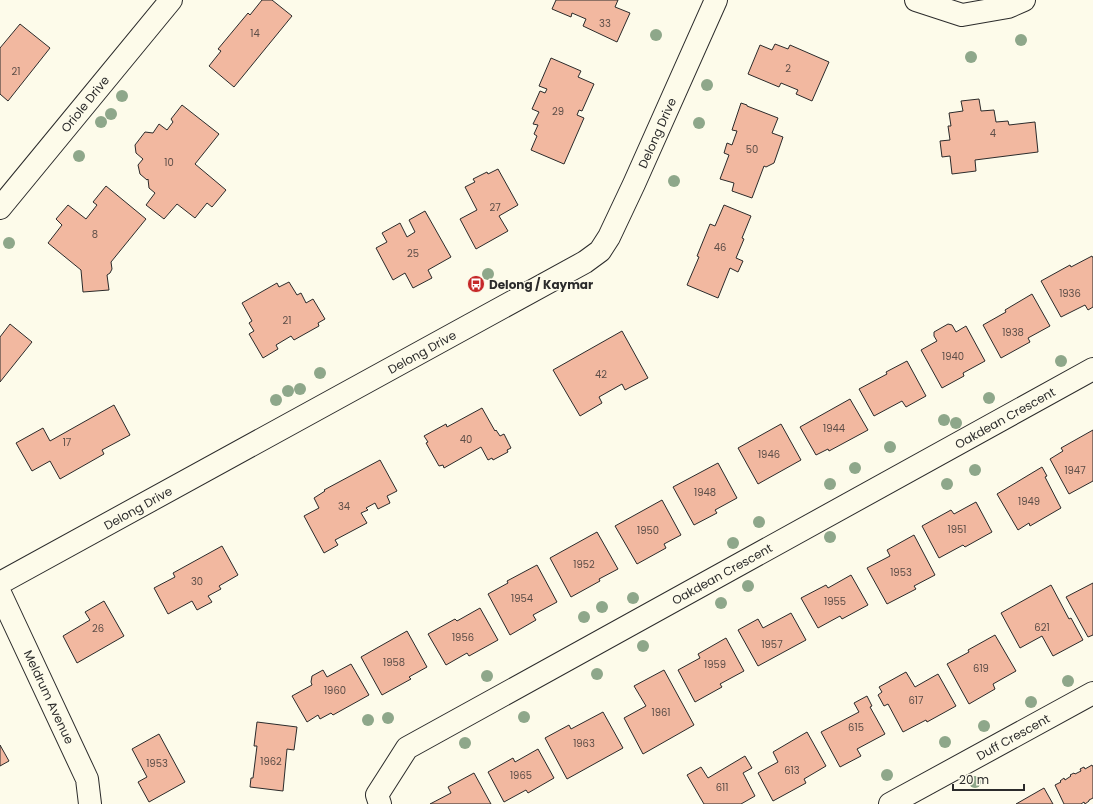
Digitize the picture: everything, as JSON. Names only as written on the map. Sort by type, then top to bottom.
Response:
[{"type":"street","name":"Oriole Drive","points":[[0,208],[170,0]]},
{"type":"street","name":"Delong Drive","points":[[0,583],[585,262],[600,250],[609,237],[634,184],[716,0]]},
{"type":"street","points":[[916,0],[962,15],[1008,7],[1024,0]]},
{"type":"street","name":"Oakdean Crescent","points":[[380,804],[377,796],[407,748],[1093,369]]},
{"type":"street","name":"Meldrum Avenue","points":[[0,593],[87,779],[90,804]]},
{"type":"street","name":"Duff Crescent","points":[[890,804],[1093,693]]},
{"type":"building","points":[[262,0],[272,0],[292,16],[234,87],[209,66],[221,51],[218,49],[248,13],[250,15]]},
{"type":"building","points":[[556,0],[618,0],[615,7],[630,13],[617,42],[583,26],[586,19],[572,13],[571,17],[552,9]]},
{"type":"building","points":[[20,24],[50,48],[8,101],[0,94],[0,48]]},
{"type":"building","points":[[775,44],[788,49],[790,45],[829,62],[812,101],[796,94],[798,90],[781,83],[779,87],[748,74],[760,45],[772,50]]},
{"type":"building","points":[[551,58],[581,71],[578,77],[594,84],[582,111],[579,110],[577,115],[584,118],[564,164],[531,150],[537,136],[534,134],[538,125],[533,124],[539,112],[532,109],[540,91],[545,93],[547,89],[539,86]]},
{"type":"building","points":[[979,99],[981,111],[994,110],[996,122],[1008,121],[1009,125],[1035,122],[1038,152],[975,160],[976,171],[952,174],[950,156],[942,157],[940,141],[950,140],[948,126],[951,126],[949,113],[963,111],[961,101]]},
{"type":"building","points":[[741,103],[778,118],[772,133],[783,137],[774,163],[766,167],[764,166],[752,198],[732,191],[734,183],[720,179],[729,155],[724,153],[727,143],[732,145],[737,131],[732,130]]},
{"type":"building","points":[[182,105],[219,134],[195,164],[226,190],[212,207],[207,203],[195,218],[177,204],[164,219],[146,205],[155,193],[149,188],[148,179],[147,180],[140,174],[138,165],[143,159],[136,153],[135,145],[145,132],[153,133],[159,124],[167,130],[173,122],[171,119]]},
{"type":"building","points":[[498,169],[518,205],[499,216],[508,231],[476,249],[460,219],[477,210],[465,187],[475,182],[473,179],[487,172],[488,174]]},
{"type":"building","points":[[106,186],[146,219],[111,262],[112,269],[107,275],[109,290],[83,292],[81,270],[48,243],[62,225],[56,219],[68,205],[86,219],[97,205],[93,202]]},
{"type":"building","points":[[724,205],[751,216],[736,258],[743,261],[738,272],[730,268],[718,298],[687,285],[699,257],[697,256],[710,224],[715,226]]},
{"type":"building","points":[[425,211],[451,257],[428,270],[432,278],[413,288],[405,273],[393,280],[376,248],[387,242],[382,233],[400,223],[407,237],[415,232],[409,220]]},
{"type":"building","points":[[1092,256],[1093,307],[1088,310],[1085,305],[1061,317],[1041,281],[1070,265],[1071,267]]},
{"type":"building","points":[[289,282],[297,295],[301,293],[306,303],[313,299],[325,319],[318,323],[319,326],[294,340],[291,336],[276,345],[278,349],[263,358],[249,334],[254,331],[249,323],[252,321],[242,303],[277,283],[279,287]]},
{"type":"building","points":[[1032,294],[1050,326],[1028,338],[1030,342],[1001,358],[983,325],[1006,312],[1005,310]]},
{"type":"building","points":[[10,324],[32,342],[0,382],[0,337]]},
{"type":"building","points":[[948,324],[952,325],[956,332],[966,326],[985,361],[963,373],[964,376],[942,388],[921,350],[937,341],[934,336],[934,332]]},
{"type":"building","points":[[622,331],[648,378],[625,390],[622,384],[599,397],[602,403],[580,416],[553,370]]},
{"type":"building","points":[[907,361],[926,396],[906,407],[902,401],[874,416],[859,389]]},
{"type":"building","points":[[850,399],[868,430],[829,451],[828,449],[816,455],[800,427]]},
{"type":"building","points":[[114,405],[130,435],[102,450],[104,454],[60,479],[50,461],[32,471],[16,443],[43,428],[50,441]]},
{"type":"building","points":[[482,408],[495,431],[496,430],[500,436],[504,434],[511,448],[507,450],[508,452],[493,460],[492,458],[488,460],[481,447],[444,468],[443,465],[439,466],[426,443],[428,442],[424,436],[446,424],[447,427]]},
{"type":"building","points":[[781,424],[801,460],[758,484],[738,448]]},
{"type":"building","points":[[1093,430],[1093,481],[1069,494],[1050,459],[1063,451],[1061,448]]},
{"type":"building","points":[[380,460],[397,491],[387,496],[390,503],[378,509],[375,503],[366,508],[368,510],[361,513],[367,523],[335,540],[338,545],[324,553],[304,516],[319,508],[314,498],[325,491],[324,490]]},
{"type":"building","points":[[718,463],[737,498],[715,510],[717,513],[694,525],[673,487]]},
{"type":"building","points":[[1042,467],[1047,476],[1045,477],[1061,508],[1030,526],[1029,523],[1018,530],[997,494]]},
{"type":"building","points":[[662,500],[681,535],[664,544],[666,548],[637,564],[615,526]]},
{"type":"building","points":[[976,502],[992,532],[965,547],[963,545],[939,558],[922,526],[951,510],[954,514]]},
{"type":"building","points":[[597,532],[618,569],[571,597],[550,558]]},
{"type":"building","points":[[914,535],[935,575],[914,586],[916,589],[887,604],[867,568],[890,556],[887,550]]},
{"type":"building","points":[[222,546],[238,575],[219,586],[221,589],[208,596],[212,602],[197,610],[192,601],[168,614],[154,588],[175,577],[173,573]]},
{"type":"building","points":[[537,565],[557,602],[533,615],[536,620],[510,635],[488,594],[508,583],[507,581]]},
{"type":"building","points":[[851,575],[868,605],[842,619],[840,616],[818,628],[801,598],[826,585],[828,588]]},
{"type":"building","points":[[1093,583],[1093,635],[1088,637],[1066,597]]},
{"type":"building","points":[[1051,585],[1069,619],[1071,618],[1083,640],[1053,656],[1042,636],[1020,648],[1001,613]]},
{"type":"building","points":[[104,601],[124,636],[77,663],[63,636],[90,620],[85,612]]},
{"type":"building","points":[[480,608],[498,640],[469,656],[467,653],[446,665],[428,634],[455,619],[457,621]]},
{"type":"building","points":[[791,613],[806,640],[758,666],[738,630],[758,619],[763,628]]},
{"type":"building","points":[[407,631],[427,667],[409,677],[411,679],[382,695],[361,657]]},
{"type":"building","points":[[995,635],[1016,671],[993,684],[995,689],[969,704],[947,664]]},
{"type":"building","points":[[726,638],[744,671],[720,684],[722,687],[695,702],[678,670],[700,658],[698,654]]},
{"type":"building","points":[[351,664],[369,695],[333,715],[331,713],[320,719],[318,715],[307,722],[292,696],[312,685],[312,676],[323,670],[327,677]]},
{"type":"building","points":[[664,670],[694,725],[643,754],[624,718],[646,706],[634,686]]},
{"type":"building","points":[[906,672],[915,687],[938,674],[956,706],[927,722],[926,720],[903,732],[888,704],[884,706],[878,695],[882,692],[879,687]]},
{"type":"building","points":[[867,696],[872,706],[870,707],[885,734],[857,749],[861,756],[840,767],[821,732],[859,712],[854,703]]},
{"type":"building","points":[[603,712],[623,748],[567,779],[545,738],[569,725],[571,729]]},
{"type":"building","points":[[257,722],[297,727],[294,750],[287,749],[283,791],[250,787],[251,778],[253,778],[257,746],[254,746]]},
{"type":"building","points":[[807,732],[826,766],[804,779],[806,783],[773,801],[758,773],[778,762],[773,752]]},
{"type":"building","points":[[159,734],[185,782],[149,802],[138,782],[147,777],[132,749]]},
{"type":"building","points":[[0,745],[9,761],[0,766]]},
{"type":"building","points":[[538,749],[554,778],[528,793],[526,790],[504,802],[488,772],[513,758],[515,762]]},
{"type":"building","points":[[745,756],[752,768],[743,773],[755,796],[741,804],[704,804],[687,775],[701,767],[708,778]]},
{"type":"building","points":[[1092,765],[1093,798],[1085,804],[1084,802],[1081,804],[1064,804],[1055,785],[1061,782],[1060,781],[1064,778],[1065,780],[1071,776],[1070,775],[1081,771],[1080,769],[1084,767],[1085,769]]},
{"type":"building","points":[[474,773],[491,804],[430,804],[451,793],[448,787]]},
{"type":"building","points":[[1044,788],[1053,804],[1016,804]]},
{"type":"place","name":"Delong / Kaymar","points":[[476,284]]}]
